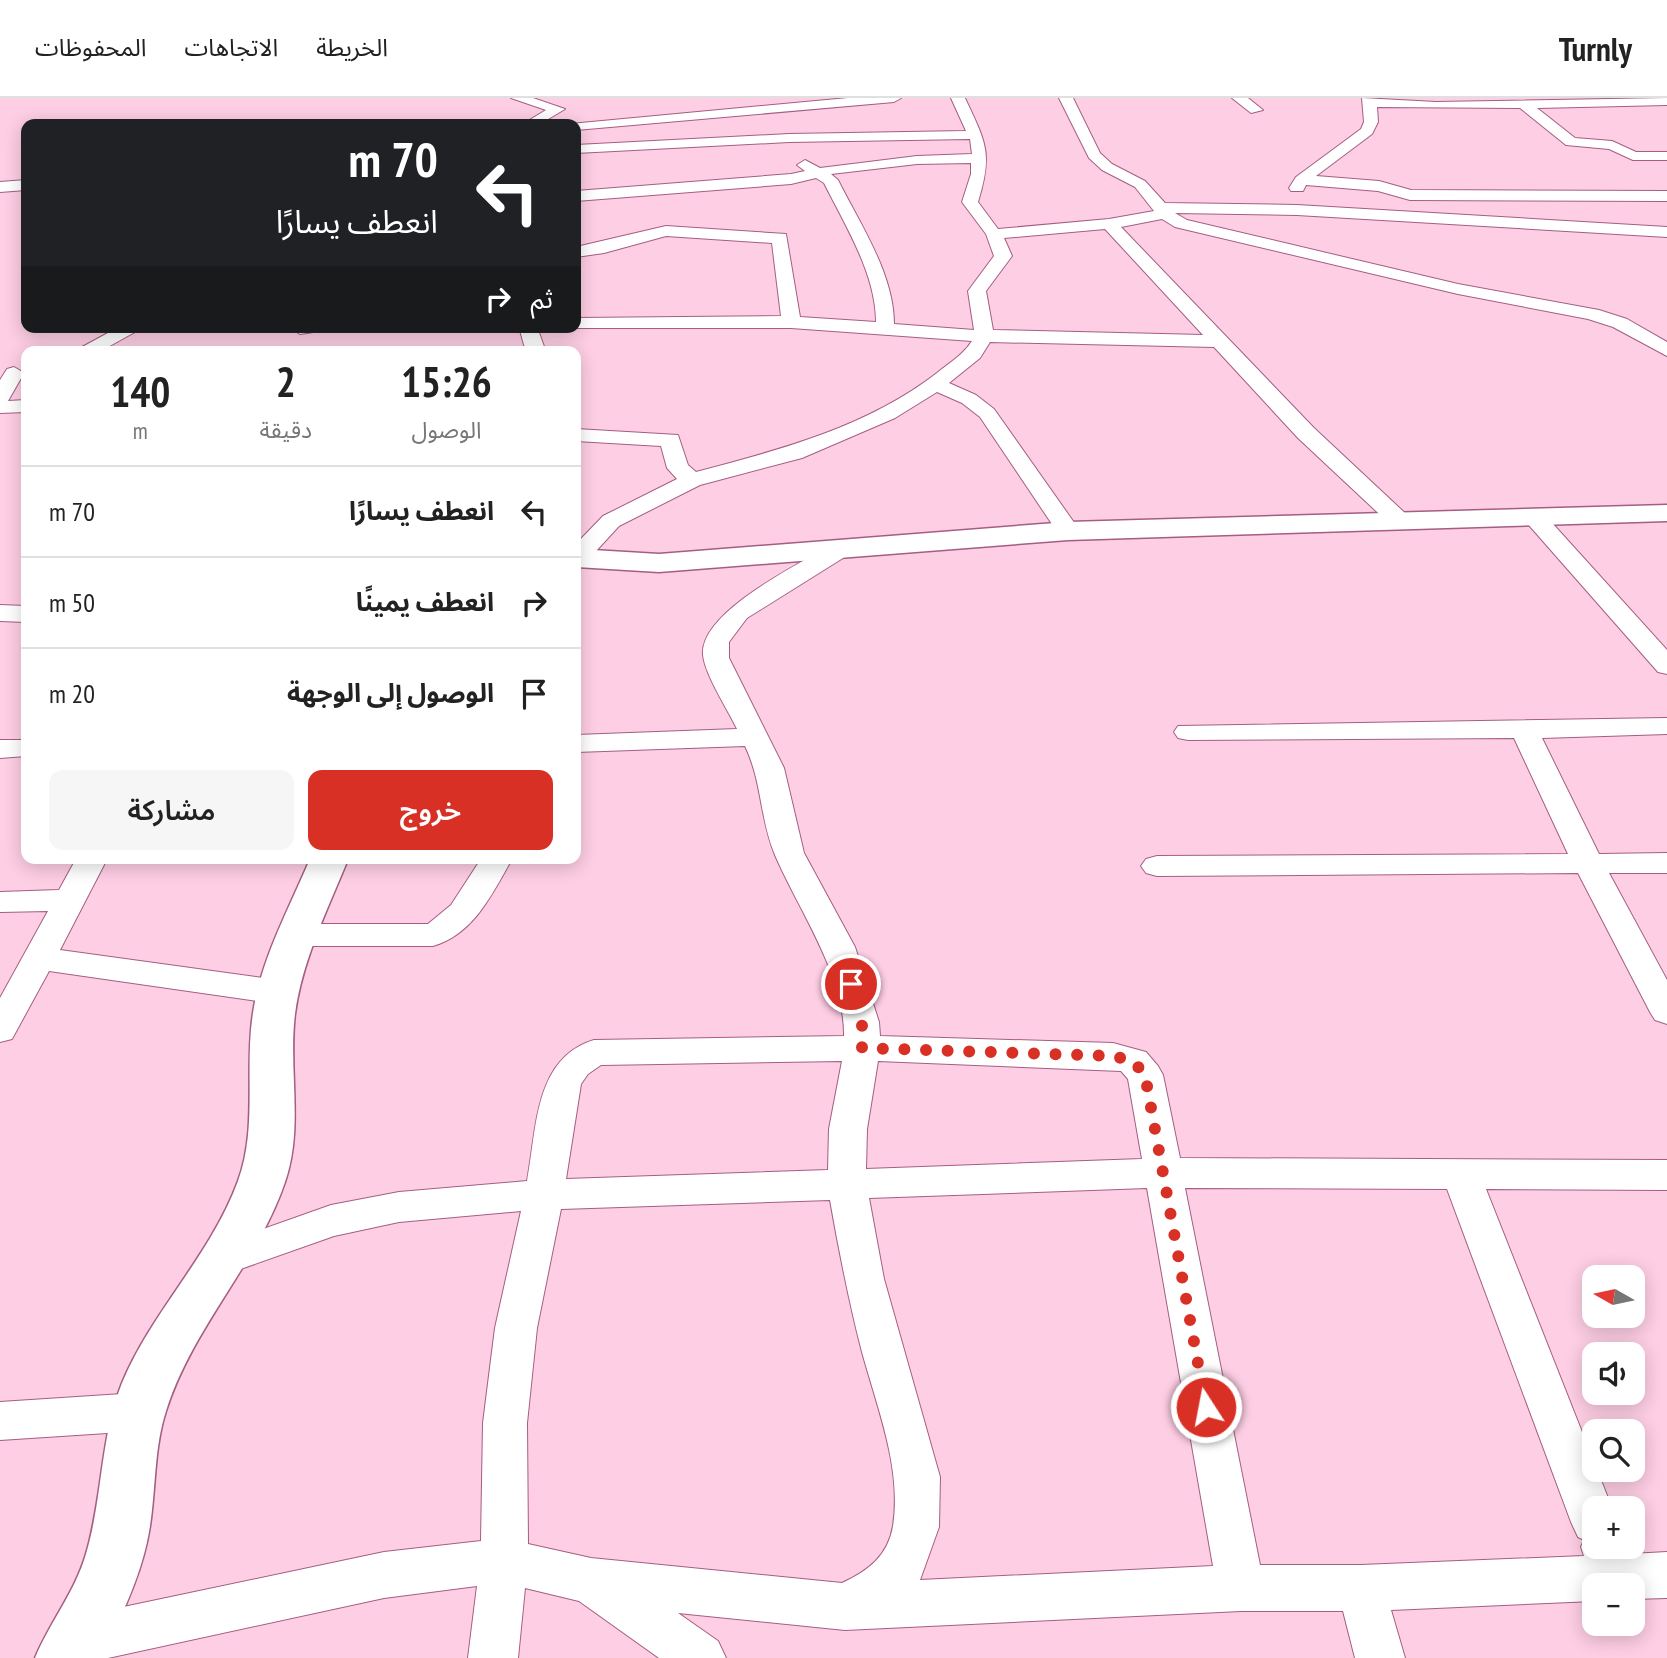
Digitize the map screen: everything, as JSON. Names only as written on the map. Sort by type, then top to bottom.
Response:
[{"type":"street","points":[[518,98],[558,109],[539,119]]},
{"type":"street","points":[[581,126],[894,98]]},
{"type":"street","points":[[581,553],[611,521],[692,480],[794,453],[888,414],[937,385],[973,354],[984,336],[976,294],[1003,258],[994,234],[969,199],[978,178],[981,158],[975,135],[958,98]]},
{"type":"street","points":[[1066,98],[1094,155],[1107,167],[1140,184],[1162,211],[1195,228],[1458,289],[1592,314],[1619,323],[1667,350]]},
{"type":"street","points":[[1238,98],[1256,110]]},
{"type":"street","points":[[1303,217],[1296,192],[1301,180],[1367,131],[1371,122],[1370,100],[1436,106],[1667,101]]},
{"type":"street","points":[[1522,103],[1545,118],[1571,142],[1612,145],[1633,156],[1667,156]]},
{"type":"street","points":[[581,149],[789,138],[975,135]]},
{"type":"street","points":[[789,138],[803,163],[830,180],[874,271],[886,304],[885,330]]},
{"type":"street","points":[[581,195],[791,179],[849,166],[981,158]]},
{"type":"street","points":[[1301,180],[1379,186],[1394,193],[1410,195],[1667,196]]},
{"type":"street","points":[[0,187],[21,185]]},
{"type":"street","points":[[994,234],[1109,224],[1162,211],[1667,232]]},
{"type":"street","points":[[1109,224],[1306,433],[1399,520]]},
{"type":"street","points":[[581,251],[604,248],[666,231],[780,238],[791,322]]},
{"type":"street","points":[[1324,242],[1340,261]]},
{"type":"street","points":[[581,324],[791,322],[984,336],[1217,341]]},
{"type":"street","points":[[95,346],[123,333]]},
{"type":"street","points":[[0,397],[14,373]]},
{"type":"street","points":[[937,385],[969,399],[987,413],[1068,531]]},
{"type":"street","points":[[0,407],[21,406]]},
{"type":"street","points":[[581,435],[670,440],[678,468],[692,480]]},
{"type":"street","points":[[581,558],[659,563],[1068,531],[1667,513]]},
{"type":"street","points":[[1535,518],[1667,666]]},
{"type":"street","points":[[843,548],[738,613],[716,642],[716,658],[722,675],[771,768],[789,853],[838,947],[862,1022],[862,1048],[848,1129],[847,1184],[863,1279],[917,1476],[916,1527],[903,1565],[885,1587],[845,1607]]},
{"type":"street","points":[[0,613],[21,614]]},
{"type":"street","points":[[1188,732],[1524,730],[1667,726]]},
{"type":"street","points":[[1524,730],[1588,863],[1667,1013]]},
{"type":"street","points":[[581,744],[755,737]]},
{"type":"street","points":[[0,749],[21,748]]},
{"type":"street","points":[[1157,866],[1667,863]]},
{"type":"street","points":[[0,1030],[89,864]]},
{"type":"street","points":[[70,1650],[107,1584],[120,1537],[138,1412],[174,1332],[250,1210],[263,1179],[274,1122],[274,1016],[278,992],[327,864]]},
{"type":"street","points":[[300,935],[433,935],[444,931],[465,909],[494,864]]},
{"type":"street","points":[[0,902],[69,900]]},
{"type":"street","points":[[38,958],[278,992]]},
{"type":"street","points":[[493,1658],[504,1562],[505,1423],[510,1372],[529,1258],[544,1195],[563,1083],[575,1065],[594,1053],[862,1048],[1113,1056],[1133,1061],[1145,1075],[1241,1588]]},
{"type":"street","points":[[218,1261],[331,1221],[399,1207],[544,1195],[1162,1173],[1667,1175]]},
{"type":"street","points":[[1461,1174],[1584,1496]]},
{"type":"street","points":[[0,1421],[138,1412]]},
{"type":"street","points":[[70,1650],[384,1575],[504,1562],[591,1581],[845,1607],[1241,1588],[1361,1588],[1610,1562],[1667,1575]]},
{"type":"street","points":[[591,1581],[701,1658]]},
{"type":"street","points":[[1361,1588],[1380,1658]]},
{"type":"route","points":[[851,984],[862,1022],[862,1048],[1113,1056],[1133,1061],[1145,1075],[1206,1407]]}]
